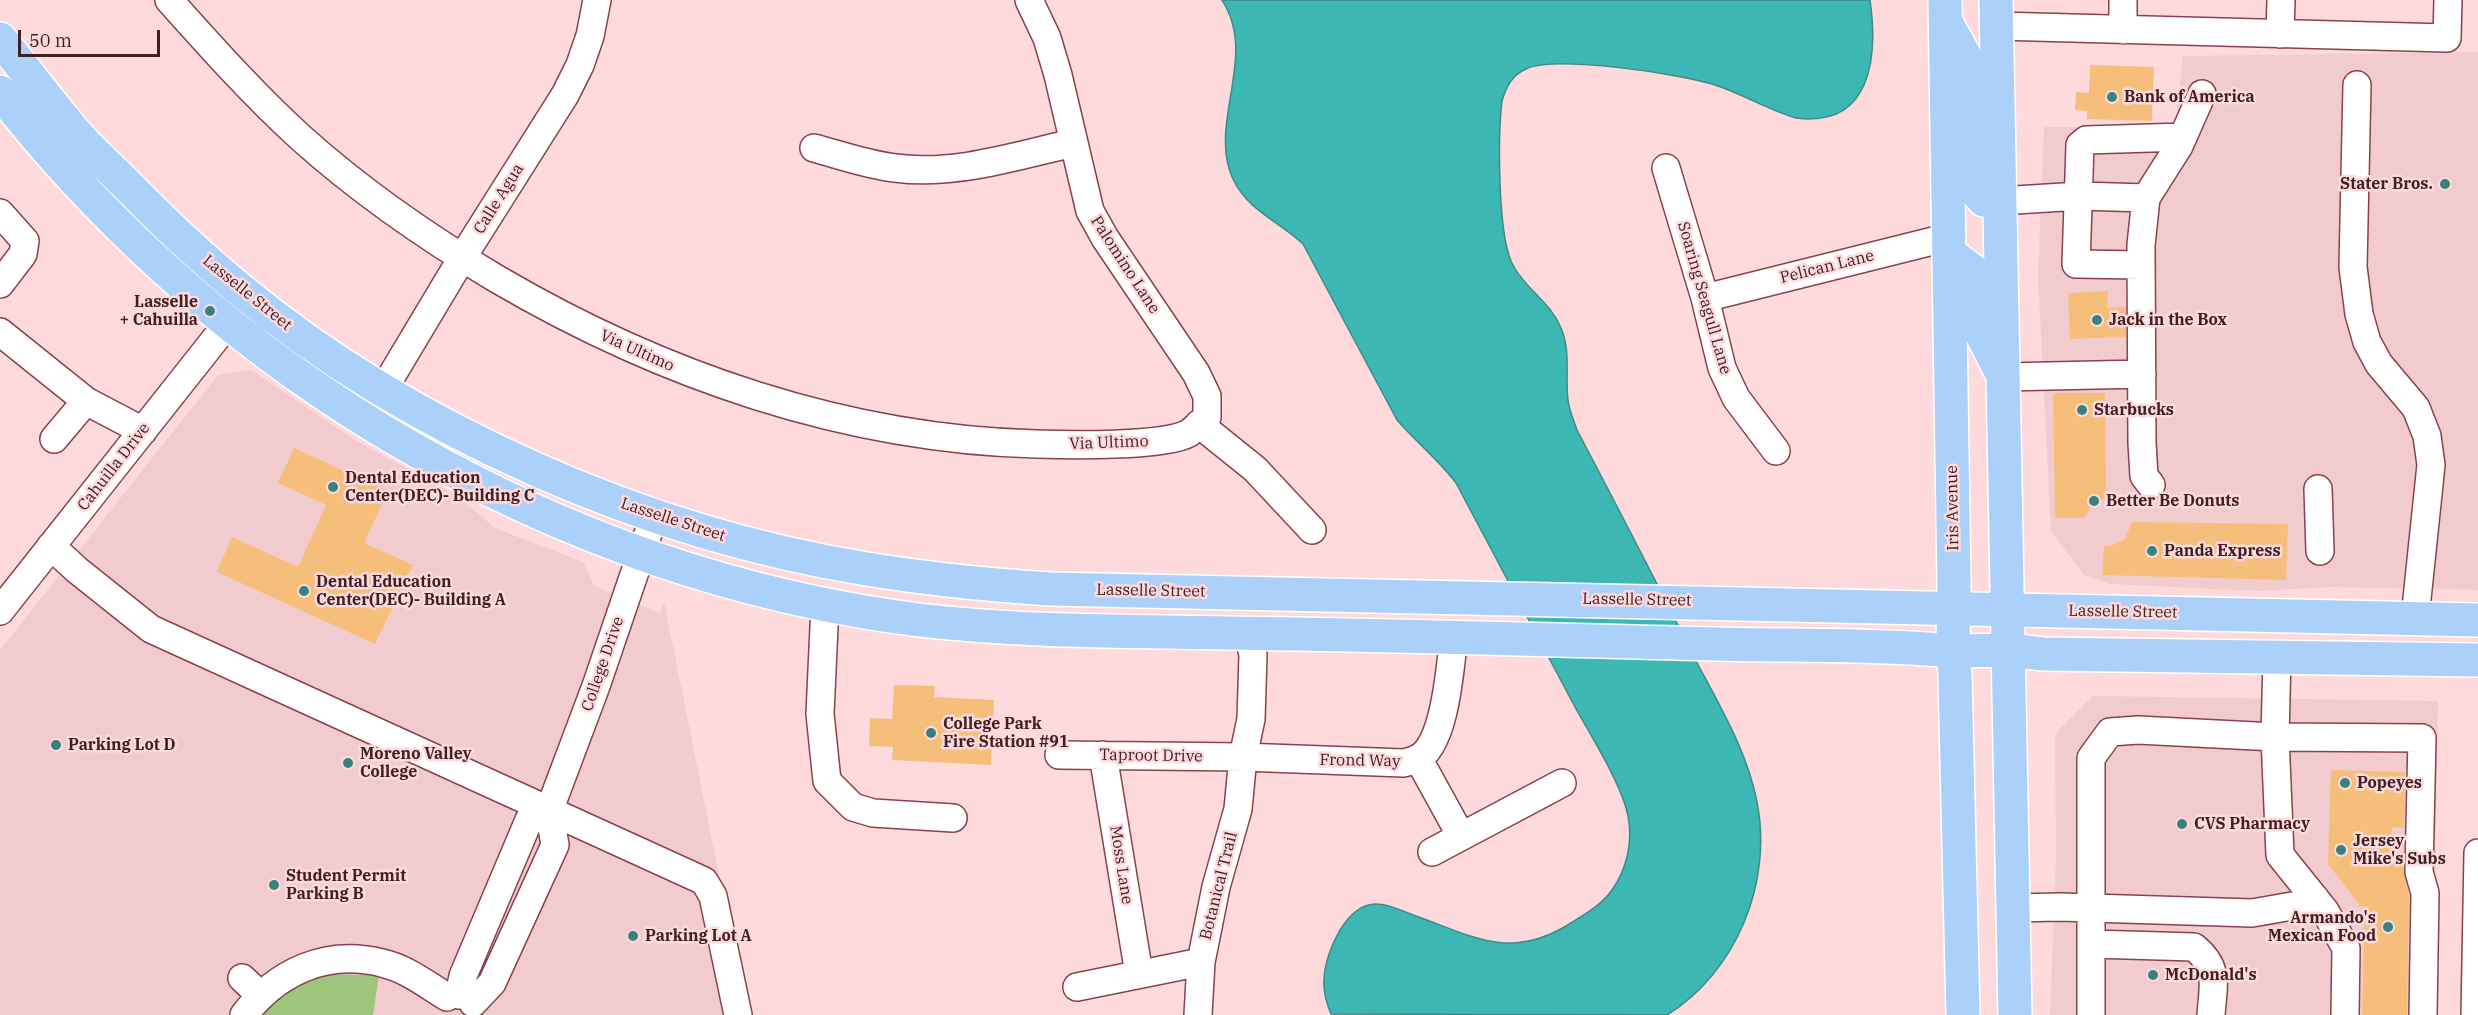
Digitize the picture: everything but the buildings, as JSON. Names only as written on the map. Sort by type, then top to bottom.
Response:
[{"type":"main road","points":[[1945,10],[1971,67],[1972,173],[1976,191],[1984,200],[1999,201]]},
{"type":"main road","name":"Iris Avenue","points":[[1945,10],[1953,651],[1963,1015]]},
{"type":"main road","points":[[1993,12],[2004,377],[2015,1015]]},
{"type":"main road","name":"Lasselle Street","points":[[0,39],[79,137],[173,231],[238,289],[304,339],[382,390],[460,433],[510,457],[654,516],[759,546],[845,565],[988,585],[1050,589],[2478,620]]},
{"type":"main road","name":"Lasselle Street","points":[[0,92],[28,129],[102,212],[176,280],[228,323],[347,410],[421,454],[493,491],[594,537],[680,568],[794,599],[922,620],[1021,629],[1497,637],[1953,651],[2009,650],[2043,654],[2478,660]]},
{"type":"main road","points":[[1949,245],[1973,271],[1975,321],[2004,377]]},
{"type":"main road","points":[[228,323],[238,319],[248,321],[347,391],[368,394],[382,390]]},
{"type":"main road","points":[[1248,633],[1254,619],[1265,612],[1434,615],[1451,612],[1479,597]]},
{"type":"main road","points":[[2277,657],[2294,643],[2311,638],[2393,637],[2408,630],[2415,618]]},
{"type":"street","name":"Via Ultimo","points":[[169,0],[232,70],[301,138],[362,188],[462,258],[538,303],[643,355],[698,377],[834,417],[880,427],[948,437],[1008,443],[1072,445],[1163,440],[1187,434],[1203,420]]},
{"type":"street","name":"Calle Agua","points":[[382,390],[565,95],[583,56],[597,0]]},
{"type":"street","name":"Palomino Lane","points":[[1029,0],[1047,39],[1058,75],[1090,211],[1105,238],[1196,373],[1207,396],[1203,420]]},
{"type":"street","points":[[2122,0],[2123,30]]},
{"type":"street","points":[[2280,34],[2281,0]]},
{"type":"street","points":[[1993,12],[2123,30],[2447,38],[2448,0]]},
{"type":"street","points":[[2357,85],[2353,267],[2359,314],[2367,342],[2379,364],[2416,408],[2427,436],[2431,465],[2415,618]]},
{"type":"street","points":[[2151,485],[2144,476],[2142,375],[2140,245],[2146,198],[2170,162],[2202,94]]},
{"type":"street","points":[[2141,265],[2076,264],[2080,146],[2086,140],[2182,137]]},
{"type":"street","points":[[814,148],[895,168],[929,170],[965,167],[1073,143]]},
{"type":"street","name":"Soaring Seagull Lane","points":[[1666,168],[1705,298],[1722,368],[1736,398],[1776,451]]},
{"type":"street","points":[[1999,201],[2080,196],[2146,198]]},
{"type":"street","points":[[0,213],[25,241],[25,249],[0,284]]},
{"type":"street","name":"Pelican Lane","points":[[1705,298],[1949,245]]},
{"type":"street","name":"Cahuilla Drive","points":[[0,611],[228,323]]},
{"type":"street","points":[[0,332],[86,401],[143,431]]},
{"type":"street","points":[[2004,377],[2142,375]]},
{"type":"street","points":[[54,439],[86,401]]},
{"type":"street","points":[[1203,420],[1255,469],[1312,530]]},
{"type":"street","points":[[2318,489],[2320,550]]},
{"type":"street","name":"College Drive","points":[[549,811],[654,516]]},
{"type":"street","points":[[51,546],[77,570],[151,629],[704,881],[713,896],[738,1015]]},
{"type":"street","points":[[825,605],[820,714],[827,781],[853,807],[873,813],[953,818]]},
{"type":"street","name":"Botanical Trail","points":[[1198,1015],[1201,962],[1216,887],[1238,809],[1251,719],[1253,655],[1248,633]]},
{"type":"street","name":"Frond Way","points":[[1244,757],[1403,763],[1418,758],[1427,750],[1435,735],[1444,708],[1454,636]]},
{"type":"street","points":[[2277,657],[2276,737],[2280,855],[2325,910],[2346,948],[2345,1015]]},
{"type":"street","points":[[2091,1015],[2091,758],[2110,732],[2138,730],[2276,737],[2422,738],[2419,872],[2425,893],[2423,1015]]},
{"type":"street","name":"Taproot Drive","points":[[1059,754],[1244,757]]},
{"type":"street","name":"Moss Lane","points":[[1103,755],[1139,974]]},
{"type":"street","points":[[1418,758],[1461,836]]},
{"type":"street","points":[[1432,852],[1562,783]]},
{"type":"street","points":[[249,996],[305,967],[331,960],[356,960],[382,963],[409,973],[458,1005],[463,976],[529,820],[549,811]]},
{"type":"street","points":[[2475,1015],[2478,853]]},
{"type":"street","points":[[2013,908],[2092,908],[2252,914],[2298,905],[2315,898]]},
{"type":"street","points":[[2092,944],[2194,947],[2206,957],[2213,969],[2211,1015]]},
{"type":"street","points":[[1077,987],[1201,962]]},
{"type":"shaded area","points":[[2478,52],[2478,590],[2331,587],[2258,591],[2110,584],[2084,575],[2051,532],[2038,277],[2044,127],[2175,127],[2183,56]]},
{"type":"shaded area","name":"Moreno Valley College","points":[[251,370],[355,440],[457,496],[495,528],[583,562],[594,586],[660,613],[664,602],[747,1015],[0,1015],[0,650],[218,375]]},
{"type":"shaded area","points":[[2093,696],[2438,701],[2433,1015],[2050,1015],[2056,856],[2055,734]]},
{"type":"green space","points":[[328,974],[379,975],[373,1015],[262,1015],[274,999],[290,988]]},
{"type":"water","points":[[1222,0],[1870,0],[1872,43],[1865,84],[1855,100],[1841,112],[1821,118],[1796,118],[1715,85],[1699,81],[1649,71],[1590,65],[1541,65],[1526,69],[1510,82],[1502,101],[1500,186],[1508,253],[1519,275],[1557,319],[1566,346],[1567,391],[1570,412],[1577,430],[1731,727],[1746,764],[1757,802],[1761,833],[1759,863],[1754,894],[1744,923],[1730,950],[1712,975],[1691,997],[1667,1015],[1331,1014],[1324,993],[1325,968],[1339,931],[1356,912],[1366,906],[1387,905],[1455,931],[1491,941],[1526,942],[1545,936],[1591,910],[1612,890],[1622,873],[1628,855],[1629,825],[1625,804],[1613,776],[1456,483],[1397,420],[1303,244],[1255,207],[1239,190],[1233,179],[1227,158],[1226,135],[1236,44],[1232,22]]},
{"type":"place","name":"Bank of America","points":[[2112,97]]},
{"type":"place","name":"Stater Bros.","points":[[2445,184]]},
{"type":"place","name":"Lasselle + Cahuilla","points":[[210,311]]},
{"type":"place","name":"Jack in the Box","points":[[2097,320]]},
{"type":"place","name":"Starbucks","points":[[2082,410]]},
{"type":"place","name":"Dental Education Center(DEC)- Building C","points":[[333,487]]},
{"type":"place","name":"Better Be Donuts","points":[[2094,501]]},
{"type":"place","name":"Panda Express","points":[[2152,551]]},
{"type":"place","name":"Dental Education Center(DEC)- Building A","points":[[304,591]]},
{"type":"place","name":"College Park Fire Station #91","points":[[931,733]]},
{"type":"place","name":"Parking Lot D","points":[[56,745]]},
{"type":"place","name":"Moreno Valley College","points":[[348,763]]},
{"type":"place","name":"Popeyes","points":[[2345,783]]},
{"type":"place","name":"CVS Pharmacy","points":[[2182,824]]},
{"type":"place","name":"Jersey Mike's Subs","points":[[2341,850]]},
{"type":"place","name":"Student Permit Parking B","points":[[274,885]]},
{"type":"place","name":"Armando's Mexican Food","points":[[2388,927]]},
{"type":"place","name":"Parking Lot A","points":[[633,936]]},
{"type":"place","name":"McDonald's","points":[[2153,975]]}]
